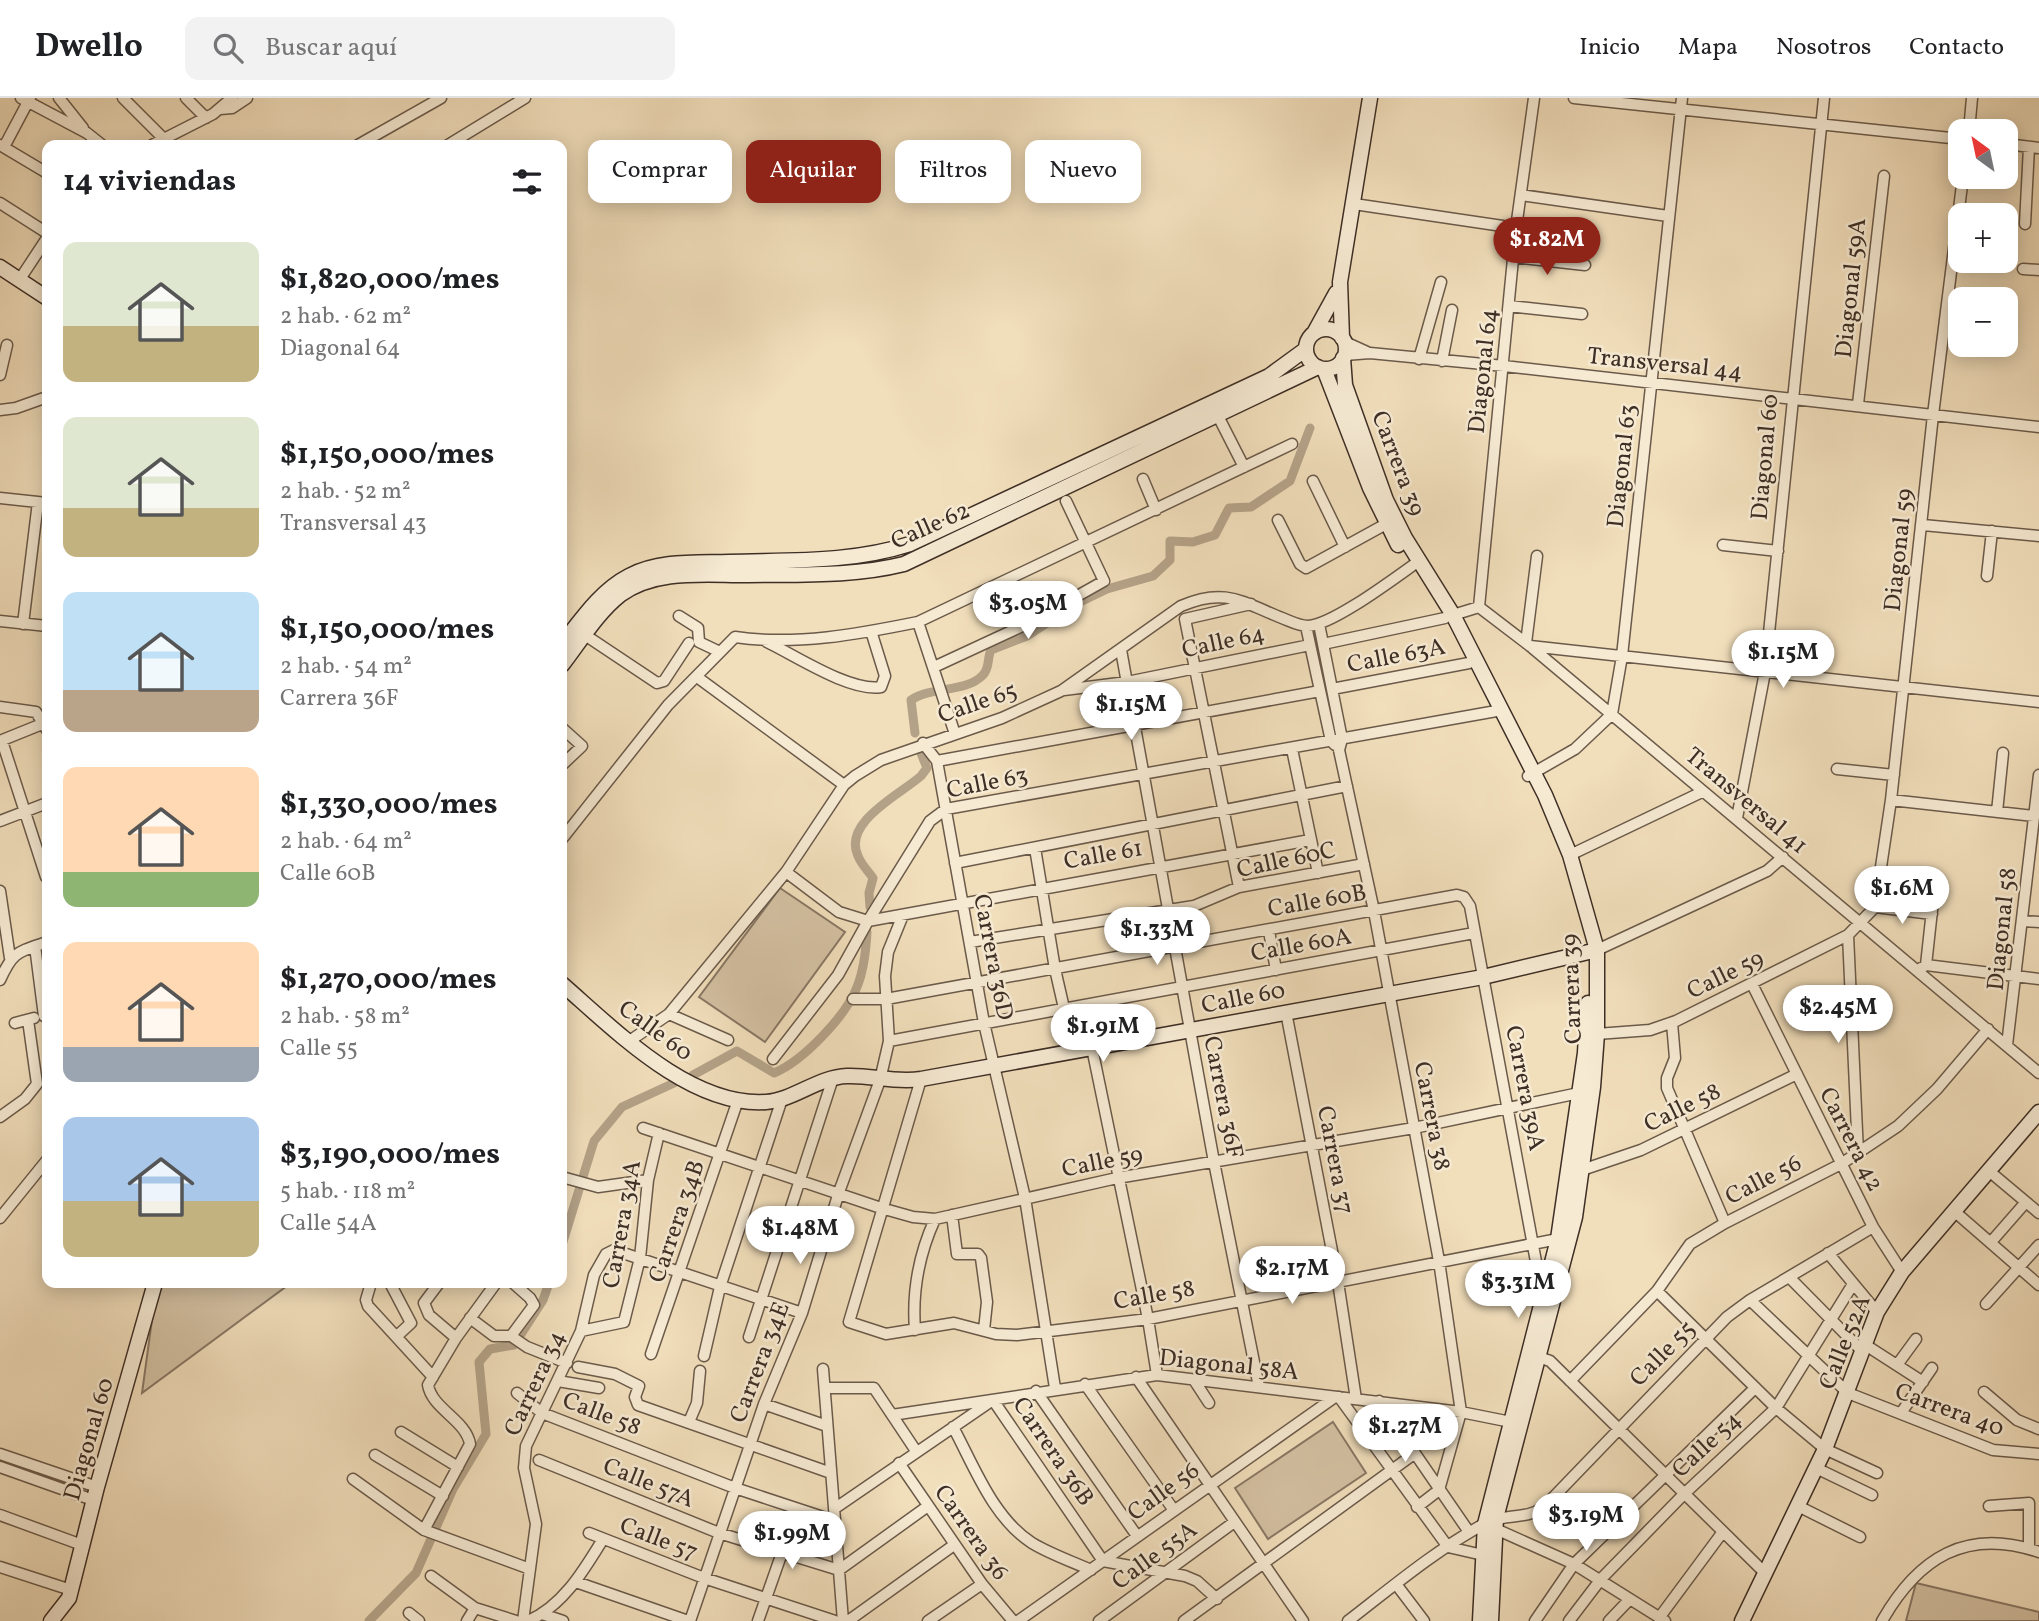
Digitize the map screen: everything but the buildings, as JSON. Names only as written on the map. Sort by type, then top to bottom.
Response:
[{"type":"main road","points":[[1314,333],[1329,329],[1344,348],[1335,366],[1321,368],[1309,360],[1306,349],[1314,333],[1331,307],[1340,282],[1370,98]]},
{"type":"main road","points":[[7,274],[42,295]]},
{"type":"main road","name":"Carrera 39","points":[[1340,282],[1345,385],[1379,484],[1415,564]]},
{"type":"main road","name":"Calle 62","points":[[567,639],[612,586],[641,570],[672,563],[861,558],[910,544],[1269,376],[1306,349]]},
{"type":"main road","name":"Carrera 39","points":[[1321,368],[1386,524],[1449,617],[1498,711],[1570,855],[1591,920],[1597,1034],[1582,1170],[1570,1243],[1533,1355],[1483,1555],[1480,1621]]},
{"type":"main road","name":"Calle 62","points":[[567,658],[619,596],[631,587],[660,578],[864,572],[904,564],[1321,368]]},
{"type":"main road","name":"Carrera 39","points":[[1449,617],[1469,663],[1498,711]]},
{"type":"main road","name":"Carrera 39","points":[[1531,775],[1563,859],[1592,952],[1579,1093],[1558,1239],[1542,1297],[1533,1355]]},
{"type":"main road","name":"Calle 60","points":[[567,988],[628,1042],[670,1072],[738,1100],[769,1102],[832,1078],[847,1076],[880,1080],[921,1079],[1483,978],[1592,952]]},
{"type":"main road","name":"Calle 52A","points":[[1742,1621],[1825,1449],[1877,1312],[1902,1272],[2039,1112]]},
{"type":"main road","name":"Diagonal 60","points":[[66,1614],[95,1493],[154,1288]]},
{"type":"main road","name":"Carrera 39","points":[[1491,1621],[1492,1523]]},
{"type":"main road","points":[[51,1621],[66,1614]]},
{"type":"street","points":[[59,98],[87,133]]},
{"type":"street","points":[[123,98],[163,138]]},
{"type":"street","points":[[186,98],[206,118]]},
{"type":"street","points":[[160,140],[206,118],[232,98]]},
{"type":"street","points":[[220,109],[232,108],[247,98]]},
{"type":"street","points":[[367,140],[441,98]]},
{"type":"street","points":[[456,140],[525,98]]},
{"type":"street","name":"Diagonal 64","points":[[1479,607],[1516,228],[1534,98]]},
{"type":"street","points":[[1574,98],[1682,103],[1821,125],[1948,138]]},
{"type":"street","name":"Diagonal 60","points":[[1738,818],[1765,672],[1824,98]]},
{"type":"street","points":[[1970,119],[1972,98]]},
{"type":"street","points":[[42,170],[2,146],[27,100],[96,140]]},
{"type":"street","name":"Diagonal 63","points":[[1612,713],[1622,656],[1682,103]]},
{"type":"street","points":[[2025,224],[2034,148]]},
{"type":"street","name":"Diagonal 59A","points":[[1858,404],[1884,176]]},
{"type":"street","name":"Diagonal 59","points":[[1862,924],[1875,907],[1891,800],[1933,415],[1961,189]]},
{"type":"street","points":[[1521,195],[1668,216]]},
{"type":"street","points":[[0,203],[42,232]]},
{"type":"street","points":[[1354,204],[1516,228]]},
{"type":"street","points":[[7,274],[42,241]]},
{"type":"street","points":[[1514,257],[1584,265]]},
{"type":"street","points":[[2023,269],[2039,270]]},
{"type":"street","points":[[1419,359],[1441,282]]},
{"type":"street","points":[[1509,306],[1582,314]]},
{"type":"street","points":[[1442,361],[1452,310]]},
{"type":"street","points":[[0,375],[7,345]]},
{"type":"street","name":"Transversal 44","points":[[1344,348],[1419,359],[1858,404],[2039,427]]},
{"type":"street","points":[[0,410],[16,408],[42,399]]},
{"type":"street","points":[[1219,416],[1244,467]]},
{"type":"street","points":[[567,833],[668,705],[735,637],[766,642],[872,631],[918,622],[1292,444]]},
{"type":"street","points":[[1143,479],[1156,510]]},
{"type":"street","points":[[1313,481],[1345,547]]},
{"type":"street","points":[[0,498],[42,502],[23,624]]},
{"type":"street","points":[[934,667],[1033,621],[1104,581],[1066,501]]},
{"type":"street","points":[[1278,520],[1303,567],[1310,568],[1386,524]]},
{"type":"street","points":[[1923,525],[2039,536]]},
{"type":"street","points":[[1987,576],[1992,531]]},
{"type":"street","points":[[1723,545],[1778,551]]},
{"type":"street","points":[[1537,556],[1528,644],[2039,702]]},
{"type":"street","points":[[1306,626],[1319,624],[1415,564]]},
{"type":"street","name":"Calle 65","points":[[628,1042],[669,1014],[786,872],[844,785],[881,760],[1013,713],[1062,691],[1181,606],[1199,598],[1217,596],[1253,604],[1306,626]]},
{"type":"street","points":[[1239,887],[1216,761],[1185,620],[1253,604]]},
{"type":"street","points":[[1323,644],[1449,617],[1479,607]]},
{"type":"street","name":"Transversal 41","points":[[1479,607],[1612,713],[1702,792],[1738,818],[1862,924],[1922,968],[2039,1073]]},
{"type":"street","points":[[679,616],[698,628],[699,642],[720,652]]},
{"type":"street","points":[[0,621],[42,626]]},
{"type":"street","points":[[918,622],[955,734]]},
{"type":"street","name":"Carrera 38","points":[[1319,624],[1332,689],[1337,743]]},
{"type":"street","name":"Carrera 38","points":[[1306,626],[1320,691],[1337,743],[1374,911],[1439,1261],[1461,1412],[1439,1490]]},
{"type":"street","points":[[766,642],[851,683],[874,688],[881,687],[885,676],[872,631]]},
{"type":"street","points":[[585,635],[657,683],[664,681],[689,643]]},
{"type":"street","name":"Calle 64","points":[[1062,691],[1127,682],[1310,645]]},
{"type":"street","name":"Carrera 36F","points":[[1121,650],[1214,1162],[1259,1387]]},
{"type":"street","name":"Calle 63A","points":[[1332,689],[1469,663]]},
{"type":"street","points":[[696,677],[844,785]]},
{"type":"street","name":"Calle 63A","points":[[937,761],[1320,691]]},
{"type":"street","points":[[0,707],[30,709],[42,721]]},
{"type":"street","name":"Calle 63","points":[[773,1059],[838,975],[867,921],[930,821],[946,810],[1216,761],[1337,743],[1498,711]]},
{"type":"street","points":[[1531,775],[1575,749],[1612,713]]},
{"type":"street","points":[[42,726],[1,741],[42,864]]},
{"type":"street","points":[[567,732],[580,742],[581,749],[567,761]]},
{"type":"street","name":"Carrera 36D","points":[[923,743],[937,761],[984,1023],[1025,1198],[1055,1388]]},
{"type":"street","points":[[1292,748],[1318,873]]},
{"type":"street","points":[[1997,812],[2003,753]]},
{"type":"street","points":[[1837,769],[1894,775]]},
{"type":"street","name":"Diagonal 58","points":[[2007,1045],[2018,976],[2039,775]]},
{"type":"street","points":[[956,863],[1347,786]]},
{"type":"street","points":[[1570,855],[1702,792]]},
{"type":"street","points":[[1891,800],[2034,816]]},
{"type":"street","points":[[0,821],[42,805]]},
{"type":"street","name":"Calle 61","points":[[903,915],[1310,840]]},
{"type":"street","points":[[1035,848],[1055,970],[1074,1052]]},
{"type":"street","name":"Calle 60","points":[[1592,952],[1767,871],[1783,857]]},
{"type":"street","name":"Calle 60C","points":[[970,942],[1210,901],[1239,887],[1364,864]]},
{"type":"street","points":[[786,872],[839,912],[867,921],[903,915]]},
{"type":"street","points":[[1935,883],[1922,968],[2039,979]]},
{"type":"street","points":[[0,891],[10,958],[0,981]]},
{"type":"street","name":"Calle 60B","points":[[853,999],[886,999],[1055,970],[1457,895]]},
{"type":"street","name":"Carrera 39A","points":[[1457,895],[1464,897],[1470,906],[1542,1297]]},
{"type":"street","points":[[1875,907],[1932,914]]},
{"type":"street","name":"Carrera 34E","points":[[689,1621],[764,1404],[802,1313],[839,1192],[880,1080],[889,1041],[886,999],[888,952],[903,915]]},
{"type":"street","points":[[2023,921],[2039,922]]},
{"type":"street","name":"Calle 59","points":[[1597,1034],[1650,1030],[1672,1023],[1849,935],[1862,924]]},
{"type":"street","points":[[1269,930],[1276,970]]},
{"type":"street","name":"Calle 60A","points":[[889,1041],[1474,933]]},
{"type":"street","points":[[1849,935],[1858,1153]]},
{"type":"street","points":[[10,958],[42,944]]},
{"type":"street","points":[[35,946],[42,991]]},
{"type":"street","name":"Carrera 42","points":[[1752,984],[1873,1227],[1902,1272]]},
{"type":"street","name":"Carrera 37","points":[[1286,1012],[1338,1282],[1356,1399]]},
{"type":"street","points":[[669,1014],[728,1040]]},
{"type":"street","points":[[15,1023],[42,1017]]},
{"type":"street","points":[[1,1114],[25,1099],[37,1084],[28,1020]]},
{"type":"street","points":[[1672,1023],[1675,1058],[1667,1078],[1667,1088],[1683,1131],[1725,1223]]},
{"type":"street","name":"Calle 56","points":[[1570,1381],[1657,1291],[1690,1244],[1725,1223],[1841,1164],[1898,1126],[1937,1089],[1988,1029]]},
{"type":"street","points":[[1091,1048],[1149,1319],[1157,1375]]},
{"type":"street","name":"Calle 58","points":[[1582,1170],[1642,1150],[1797,1074]]},
{"type":"street","points":[[749,1337],[832,1078]]},
{"type":"street","points":[[881,1208],[919,1095],[921,1079]]},
{"type":"street","name":"Calle 59","points":[[643,1128],[881,1208],[913,1217],[935,1219],[1117,1178],[1413,1128],[1579,1093]]},
{"type":"street","points":[[704,1356],[720,1287],[782,1099]]},
{"type":"street","name":"Carrera 34B","points":[[651,1354],[681,1274],[738,1100]]},
{"type":"street","name":"Carrera 34A","points":[[582,1331],[624,1321],[640,1258],[648,1180],[659,1133]]},
{"type":"street","points":[[0,1218],[42,1166]]},
{"type":"street","points":[[1989,1171],[2039,1213]]},
{"type":"street","points":[[567,1181],[598,1187],[648,1180]]},
{"type":"street","points":[[1991,1242],[2026,1202]]},
{"type":"street","name":"Calle 58","points":[[881,1208],[849,1322],[886,1334],[915,1330],[932,1324],[954,1323],[1017,1335],[1149,1319],[1558,1239]]},
{"type":"street","points":[[1954,1211],[2039,1284]]},
{"type":"street","points":[[952,1215],[957,1254],[978,1254],[981,1258],[986,1302],[984,1330]]},
{"type":"street","points":[[915,1330],[913,1310],[918,1272],[923,1246],[935,1219]]},
{"type":"street","name":"Calle 55","points":[[1492,1523],[1527,1516],[1543,1507],[1707,1338],[1750,1300],[1873,1227]]},
{"type":"street","points":[[1986,1304],[2039,1245]]},
{"type":"street","name":"Carrera 34","points":[[526,1621],[536,1524],[524,1457],[558,1381],[572,1365],[594,1275],[610,1251],[640,1258]]},
{"type":"street","points":[[1828,1253],[1877,1312]]},
{"type":"street","points":[[640,1258],[802,1313]]},
{"type":"street","points":[[1788,1277],[1828,1320],[1863,1348],[1923,1382]]},
{"type":"street","name":"Calle 54","points":[[1569,1621],[1601,1579],[1684,1494],[1776,1408],[1828,1320],[1853,1284]]},
{"type":"street","points":[[370,1288],[366,1300],[368,1306],[433,1377]]},
{"type":"street","points":[[393,1288],[411,1323],[397,1336]]},
{"type":"street","points":[[435,1288],[424,1303],[429,1315],[456,1338]]},
{"type":"street","points":[[431,1532],[443,1496],[471,1444],[467,1434],[428,1389],[456,1338],[492,1288]]},
{"type":"street","points":[[513,1338],[534,1305],[519,1288]]},
{"type":"street","points":[[1657,1291],[1776,1408],[1825,1449],[1877,1473]]},
{"type":"street","points":[[1750,1300],[1848,1393]]},
{"type":"street","points":[[470,1318],[494,1336],[513,1338],[527,1347],[572,1365],[615,1374],[639,1386],[635,1397],[638,1405],[831,1473]]},
{"type":"street","points":[[1897,1365],[1916,1339]]},
{"type":"street","points":[[1533,1355],[1550,1362],[1764,1572]]},
{"type":"street","points":[[1901,1413],[1932,1368]]},
{"type":"street","points":[[823,1369],[839,1570],[846,1621],[954,1545]]},
{"type":"street","points":[[689,1422],[697,1403],[700,1371]]},
{"type":"street","name":"Diagonal 58A","points":[[892,1415],[1055,1388],[1157,1375],[1379,1401],[1515,1422]]},
{"type":"street","points":[[1136,1377],[1262,1566],[1303,1621]]},
{"type":"street","points":[[1194,1380],[1209,1403]]},
{"type":"street","points":[[558,1381],[599,1388]]},
{"type":"street","points":[[1085,1384],[1173,1509]]},
{"type":"street","points":[[826,1388],[874,1388],[916,1451]]},
{"type":"street","points":[[1535,1621],[1574,1564],[1755,1388]]},
{"type":"street","points":[[1036,1391],[1138,1536]]},
{"type":"street","points":[[1984,1392],[2017,1420],[2039,1429]]},
{"type":"street","name":"Calle 58","points":[[517,1393],[542,1413],[735,1488],[797,1510],[834,1515]]},
{"type":"street","name":"Carrera 40","points":[[1848,1393],[1993,1450],[2039,1454]]},
{"type":"street","points":[[1337,1397],[1448,1547],[1483,1555]]},
{"type":"street","name":"Calle 56","points":[[1016,1621],[1104,1561],[1208,1484],[1337,1397]]},
{"type":"street","points":[[834,1515],[899,1463],[993,1400]]},
{"type":"street","name":"Carrera 36B","points":[[993,1400],[1104,1561]]},
{"type":"street","points":[[1379,1401],[1469,1532]]},
{"type":"street","points":[[764,1404],[827,1426]]},
{"type":"street","points":[[953,1427],[989,1493],[1016,1531],[1054,1554],[1091,1570]]},
{"type":"street","points":[[401,1432],[458,1467]]},
{"type":"street","points":[[0,1454],[95,1493]]},
{"type":"street","points":[[1184,1621],[1414,1454]]},
{"type":"street","points":[[375,1455],[443,1496]]},
{"type":"street","name":"Calle 57A","points":[[539,1460],[719,1533],[781,1555],[839,1570]]},
{"type":"street","name":"Carrera 36","points":[[899,1463],[982,1584],[1016,1621]]},
{"type":"street","points":[[0,1467],[95,1493]]},
{"type":"street","points":[[1816,1468],[1872,1495]]},
{"type":"street","points":[[353,1479],[431,1532],[530,1569]]},
{"type":"street","points":[[1417,1507],[1439,1490]]},
{"type":"street","points":[[1882,1621],[1906,1584],[1934,1559],[1977,1544],[2034,1550],[2029,1503],[1989,1506]]},
{"type":"street","points":[[839,1570],[928,1506]]},
{"type":"street","points":[[1798,1506],[1860,1537]]},
{"type":"street","points":[[758,1621],[797,1510]]},
{"type":"street","points":[[0,1515],[82,1545]]},
{"type":"street","name":"Calle 55A","points":[[1099,1621],[1233,1523]]},
{"type":"street","points":[[1348,1621],[1469,1532],[1492,1523],[1601,1579],[1662,1619],[1722,1533]]},
{"type":"street","name":"Calle 57","points":[[589,1533],[704,1578],[835,1621]]},
{"type":"street","points":[[526,1621],[542,1614],[576,1581],[603,1539]]},
{"type":"street","points":[[1104,1561],[1167,1572],[1197,1581],[1217,1599]]},
{"type":"street","points":[[0,1567],[71,1590]]},
{"type":"street","points":[[431,1576],[475,1608],[516,1621]]},
{"type":"street","points":[[576,1581],[689,1621]]},
{"type":"street","points":[[928,1621],[982,1584]]},
{"type":"street","points":[[1396,1584],[1424,1621]]},
{"type":"street","points":[[1609,1621],[1630,1599]]},
{"type":"street","points":[[467,1621],[475,1608]]},
{"type":"street","points":[[409,1613],[419,1621]]},
{"type":"street","points":[[542,1614],[563,1621]]},
{"type":"shaded area","points":[[780,888],[845,932],[765,1042],[699,997]]},
{"type":"shaded area","points":[[156,1288],[284,1288],[142,1393]]},
{"type":"shaded area","points":[[1333,1422],[1366,1473],[1268,1539],[1235,1488]]},
{"type":"shaded area","points":[[1916,1583],[2039,1612],[2039,1621],[1906,1621]]},
{"type":"waterway","points":[[915,733],[911,700],[976,681],[988,666],[991,650],[1027,636],[1078,603],[1107,589],[1153,576],[1170,560],[1170,541],[1193,542],[1215,535],[1229,508],[1251,507],[1290,481],[1310,428]]},
{"type":"waterway","points":[[870,907],[869,893],[873,878],[858,856],[855,844],[858,832],[876,810],[921,776],[927,768],[921,753]]},
{"type":"waterway","points":[[693,1075],[737,1051],[774,1073],[798,1059],[834,1024],[851,999],[861,974],[867,932]]},
{"type":"waterway","points":[[567,1229],[594,1141],[622,1107],[674,1083]]},
{"type":"waterway","points":[[369,1621],[416,1573],[453,1489],[486,1434],[479,1362],[490,1349],[514,1345],[543,1300],[547,1288]]}]
